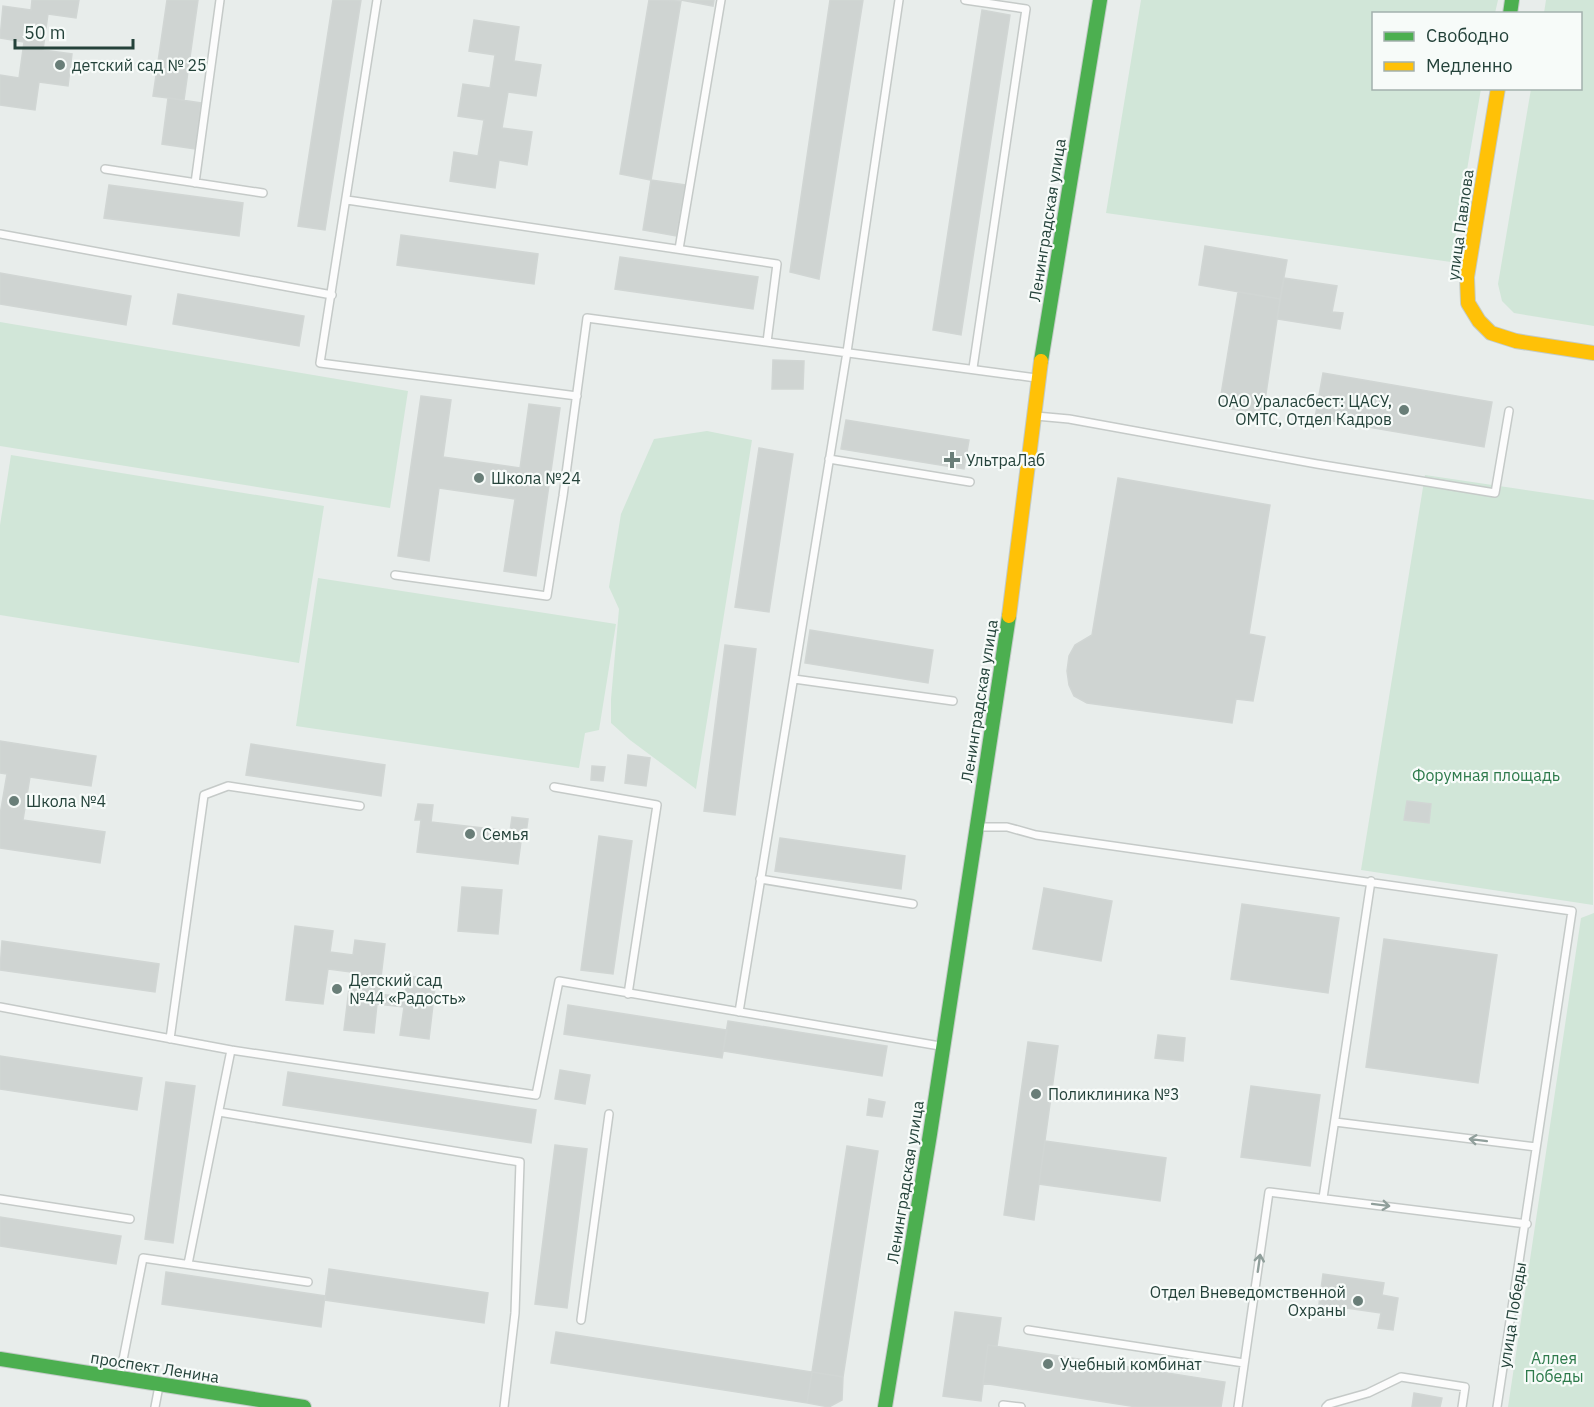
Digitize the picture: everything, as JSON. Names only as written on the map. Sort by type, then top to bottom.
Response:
[{"type":"street","name":"Ленинградская улица","points":[[885,1407],[1015,575],[1038,378],[1100,0]]},
{"type":"street","name":"улица Павлова","points":[[1498,90],[1467,277],[1468,303],[1479,321],[1491,333],[1516,341],[1594,352]]},
{"type":"street","name":"проспект Ленина","points":[[0,1359],[304,1407]]},
{"type":"lane","points":[[195,183],[220,0]]},
{"type":"lane","points":[[377,0],[320,363],[577,396]]},
{"type":"lane","points":[[679,249],[721,0]]},
{"type":"lane","points":[[739,1012],[847,352],[899,0]]},
{"type":"lane","points":[[965,0],[1026,9],[973,368]]},
{"type":"lane","points":[[105,170],[263,193]]},
{"type":"lane","points":[[347,200],[777,264],[767,342]]},
{"type":"lane","points":[[0,234],[332,295]]},
{"type":"lane","points":[[395,575],[547,596],[587,318],[1038,378]]},
{"type":"lane","points":[[1035,416],[1069,419],[1306,462],[1495,493],[1509,411]]},
{"type":"lane","points":[[829,459],[970,482]]},
{"type":"lane","points":[[794,678],[953,701]]},
{"type":"lane","points":[[170,1039],[204,795],[228,786],[360,806]]},
{"type":"lane","points":[[554,787],[657,805],[628,994]]},
{"type":"lane","points":[[976,826],[1007,827],[1036,835],[1371,881],[1323,1198]]},
{"type":"lane","points":[[760,879],[913,904]]},
{"type":"lane","name":"улица Победы","points":[[1371,881],[1572,911],[1536,1147],[1527,1224],[1497,1407]]},
{"type":"lane","points":[[0,1007],[231,1050],[536,1095],[559,981],[943,1046]]},
{"type":"lane","points":[[188,1264],[231,1050]]},
{"type":"lane","points":[[219,1112],[520,1162],[515,1312],[504,1407]]},
{"type":"lane","points":[[581,1320],[609,1114]]},
{"type":"lane","points":[[1335,1122],[1536,1147]]},
{"type":"lane","points":[[1238,1407],[1269,1192],[1527,1224]]},
{"type":"lane","points":[[0,1199],[130,1219]]},
{"type":"lane","points":[[120,1378],[143,1258],[308,1282]]},
{"type":"lane","points":[[1028,1330],[1244,1363]]},
{"type":"lane","points":[[1326,1407],[1329,1404],[1368,1393],[1401,1377],[1465,1387],[1462,1407]]},
{"type":"lane","points":[[155,1407],[159,1384]]},
{"type":"lane","points":[[1003,1405],[1021,1407]]},
{"type":"green space","points":[[1141,0],[1498,0],[1495,12],[1372,12],[1372,90],[1481,90],[1451,262],[1106,213]]},
{"type":"green space","points":[[1546,0],[1594,0],[1594,326],[1514,313],[1502,301],[1498,284],[1531,90],[1582,90],[1582,12],[1544,12]]},
{"type":"green space","points":[[0,322],[408,391],[390,508],[0,446]]},
{"type":"green space","points":[[707,431],[752,440],[696,789],[611,723],[619,609],[609,587],[621,514],[654,439]]},
{"type":"green space","points":[[11,455],[324,506],[299,663],[0,615],[0,525]]},
{"type":"green space","name":"Форумная площадь","points":[[1425,475],[1594,500],[1593,905],[1361,870]]},
{"type":"green space","points":[[318,578],[616,624],[599,730],[585,733],[579,768],[296,726]]},
{"type":"green space","name":"Аллея Победы","points":[[1594,913],[1594,1407],[1508,1407],[1581,918]]},
{"type":"building","points":[[32,0],[79,0],[76,18],[48,14],[43,50],[72,54],[68,86],[39,82],[35,110],[0,105],[0,75],[19,78],[24,42],[0,38],[3,6],[31,10]]},
{"type":"building","points":[[167,0],[198,0],[184,100],[153,96]]},
{"type":"building","points":[[333,0],[361,0],[325,230],[298,226]]},
{"type":"building","points":[[649,0],[681,1],[651,180],[620,174]]},
{"type":"building","points":[[681,0],[714,0],[713,6]]},
{"type":"building","points":[[830,0],[863,0],[819,279],[790,272]]},
{"type":"building","points":[[982,10],[1010,15],[961,335],[933,330]]},
{"type":"building","points":[[474,20],[519,27],[514,61],[541,65],[536,96],[508,92],[502,128],[532,132],[527,165],[499,160],[495,188],[450,181],[454,152],[478,156],[484,120],[458,116],[463,84],[490,88],[495,55],[469,51]]},
{"type":"building","points":[[168,98],[201,103],[195,149],[162,144]]},
{"type":"building","points":[[651,180],[685,185],[676,236],[643,230]]},
{"type":"building","points":[[109,185],[243,203],[239,236],[104,218]]},
{"type":"building","points":[[401,235],[538,254],[534,284],[397,265]]},
{"type":"building","points":[[1205,246],[1287,260],[1280,299],[1199,285]]},
{"type":"building","points":[[620,257],[758,277],[753,309],[615,289]]},
{"type":"building","points":[[0,273],[131,296],[126,325],[0,304]]},
{"type":"building","points":[[1284,278],[1337,286],[1332,312],[1343,313],[1340,329],[1277,319]]},
{"type":"building","points":[[1238,292],[1280,299],[1263,414],[1219,407]]},
{"type":"building","points":[[178,294],[304,316],[299,346],[173,324]]},
{"type":"building","points":[[773,360],[804,361],[803,389],[772,389]]},
{"type":"building","name":"ОАО Ураласбест: ЦАСУ, ОМТС, Отдел Кадров","points":[[1323,373],[1492,402],[1484,447],[1315,418]]},
{"type":"building","name":"Школа №24","points":[[421,396],[451,400],[443,457],[520,468],[529,404],[560,408],[536,576],[504,571],[515,499],[439,488],[429,561],[398,556]]},
{"type":"building","points":[[846,420],[969,440],[964,469],[841,449]]},
{"type":"building","points":[[759,448],[793,454],[769,612],[735,607]]},
{"type":"building","points":[[1118,478],[1270,505],[1249,634],[1265,637],[1253,701],[1236,699],[1232,723],[1087,703],[1074,696],[1069,685],[1067,671],[1069,656],[1075,645],[1092,635]]},
{"type":"building","points":[[810,630],[933,650],[928,683],[805,663]]},
{"type":"building","points":[[725,645],[756,649],[735,815],[704,811]]},
{"type":"building","name":"Школа №4","points":[[0,741],[96,756],[91,786],[30,777],[23,820],[105,832],[100,863],[0,848],[0,815],[7,774],[0,773]]},
{"type":"building","points":[[251,744],[385,765],[381,796],[246,775]]},
{"type":"building","points":[[628,755],[650,758],[646,786],[625,783]]},
{"type":"building","points":[[592,766],[605,767],[603,781],[591,780]]},
{"type":"building","points":[[1407,801],[1431,804],[1429,823],[1404,820]]},
{"type":"building","name":"Семья","points":[[418,804],[433,805],[431,822],[510,831],[512,817],[528,819],[526,834],[522,834],[518,864],[417,852],[421,820],[415,820]]},
{"type":"building","points":[[599,836],[632,841],[613,974],[581,970]]},
{"type":"building","points":[[780,838],[905,856],[901,889],[775,871]]},
{"type":"building","points":[[462,887],[502,890],[498,934],[458,931]]},
{"type":"building","points":[[1044,888],[1112,901],[1101,961],[1033,949]]},
{"type":"building","points":[[1242,904],[1339,918],[1328,993],[1231,979]]},
{"type":"building","points":[[295,926],[333,931],[330,952],[353,955],[355,940],[385,944],[379,994],[405,997],[407,976],[436,979],[429,1039],[400,1035],[404,1007],[377,1004],[374,1033],[344,1030],[351,972],[328,969],[323,1004],[286,1000]]},
{"type":"building","points":[[1384,939],[1497,955],[1478,1083],[1366,1067]]},
{"type":"building","points":[[2,941],[159,964],[155,992],[0,970]]},
{"type":"building","points":[[568,1005],[727,1030],[722,1058],[564,1034]]},
{"type":"building","points":[[728,1021],[887,1046],[882,1076],[723,1051]]},
{"type":"building","points":[[1158,1035],[1185,1038],[1183,1061],[1155,1058]]},
{"type":"building","name":"Поликлиника №3","points":[[1028,1042],[1058,1046],[1034,1220],[1004,1215]]},
{"type":"building","points":[[0,1056],[142,1078],[137,1110],[0,1089]]},
{"type":"building","points":[[560,1070],[590,1075],[585,1104],[555,1099]]},
{"type":"building","points":[[288,1072],[536,1110],[531,1143],[283,1105]]},
{"type":"building","points":[[166,1082],[195,1086],[173,1243],[145,1239]]},
{"type":"building","points":[[1251,1086],[1320,1095],[1310,1166],[1241,1157]]},
{"type":"building","points":[[869,1099],[885,1102],[882,1117],[867,1115]]},
{"type":"building","points":[[1045,1141],[1166,1158],[1160,1201],[1039,1184]]},
{"type":"building","points":[[555,1145],[587,1149],[567,1308],[535,1304]]},
{"type":"building","points":[[847,1146],[878,1151],[843,1377],[812,1372]]},
{"type":"building","points":[[0,1217],[121,1236],[116,1264],[0,1246]]},
{"type":"building","points":[[329,1269],[488,1293],[484,1323],[325,1300]]},
{"type":"building","points":[[166,1272],[325,1296],[321,1327],[162,1304]]},
{"type":"building","name":"Отдел Вневедомственной Охраны","points":[[1323,1274],[1384,1283],[1382,1295],[1398,1298],[1393,1330],[1378,1328],[1381,1313],[1319,1304]]},
{"type":"building","points":[[955,1312],[1001,1318],[997,1346],[988,1345],[981,1401],[943,1396]]},
{"type":"building","points":[[556,1332],[812,1372],[807,1403],[551,1363]]},
{"type":"building","name":"Учебный комбинат","points":[[988,1345],[1225,1382],[1221,1407],[1137,1407],[983,1383]]},
{"type":"building","points":[[812,1372],[843,1377],[842,1400],[829,1407],[807,1403]]},
{"type":"building","points":[[1414,1393],[1442,1398],[1440,1407],[1412,1407]]},
{"type":"traffic: fast","points":[[1041,361],[1100,0]]},
{"type":"traffic: fast","points":[[1510,12],[1512,0]]},
{"type":"traffic: fast","points":[[885,1407],[930,1134],[1009,616]]},
{"type":"traffic: fast","points":[[0,1359],[304,1407]]},
{"type":"traffic: slow","points":[[1498,90],[1467,277],[1468,303],[1479,321],[1491,333],[1516,341],[1594,353]]},
{"type":"traffic: slow","points":[[1009,616],[1041,361]]},
{"type":"place","name":"детский сад № 25","points":[[60,65]]},
{"type":"place","name":"ОАО Ураласбест: ЦАСУ, ОМТС, Отдел Кадров","points":[[1404,410]]},
{"type":"place","name":"УльтраЛаб","points":[[952,460]]},
{"type":"place","name":"Школа №24","points":[[479,478]]},
{"type":"place","name":"Школа №4","points":[[14,801]]},
{"type":"place","name":"Семья","points":[[470,834]]},
{"type":"place","name":"Детский сад №44 «Радость»","points":[[337,989]]},
{"type":"place","name":"Поликлиника №3","points":[[1036,1094]]},
{"type":"place","name":"Отдел Вневедомственной Охраны","points":[[1358,1301]]},
{"type":"place","name":"Учебный комбинат","points":[[1048,1364]]}]
